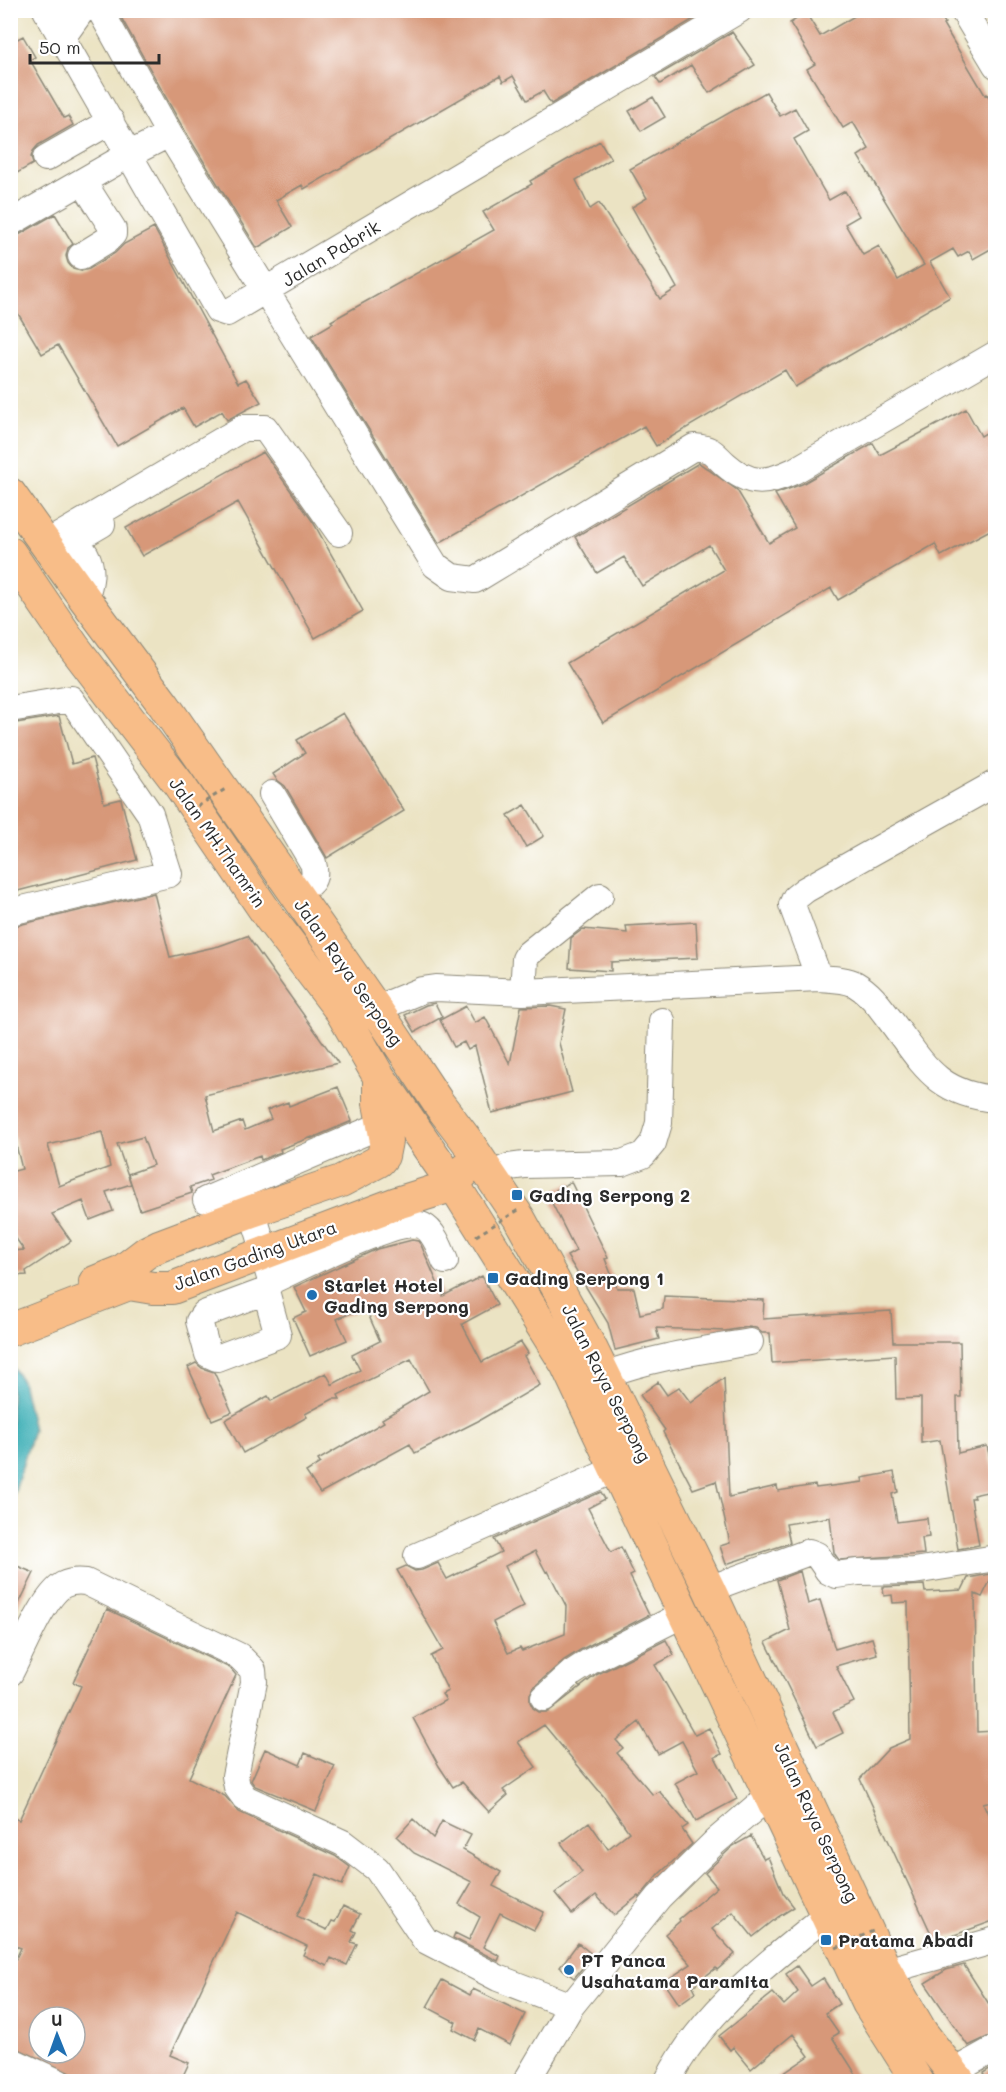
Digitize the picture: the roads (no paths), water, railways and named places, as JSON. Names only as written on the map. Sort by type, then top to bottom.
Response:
[{"type":"main road","name":"Jalan Raya Serpong","points":[[10,494],[164,705],[523,1225],[604,1375],[709,1589],[886,1971],[922,2033],[956,2077]]},
{"type":"main road","name":"Jalan MH.Thamrin","points":[[10,552],[74,647],[178,783],[270,918],[341,1011],[378,1075],[420,1135]]},
{"type":"main road","name":"Jalan Gading Utara","points":[[10,1330],[94,1289],[159,1246],[341,1181],[375,1164],[383,1156],[386,1141],[379,1103],[378,1075]]},
{"type":"main road","name":"Jalan Raya Serpong","points":[[420,1135],[566,1364],[868,2002],[918,2082]]},
{"type":"main road","points":[[454,1185],[465,1171],[468,1162],[467,1141]]},
{"type":"main road","name":"Jalan Gading Utara","points":[[10,1315],[94,1289],[129,1284],[172,1288],[265,1270],[397,1203],[454,1185]]},
{"type":"street","name":"Jalan Pabrik","points":[[46,10],[218,310],[226,313],[739,10]]},
{"type":"street","points":[[63,38],[81,10]]},
{"type":"street","points":[[100,10],[170,134],[435,565],[452,577],[475,580],[694,447],[711,449],[727,466],[753,481],[775,480],[996,354]]},
{"type":"street","points":[[963,10],[996,65]]},
{"type":"street","points":[[46,158],[111,121]]},
{"type":"street","points":[[10,223],[130,154],[170,134]]},
{"type":"street","points":[[81,256],[113,234],[113,230],[83,182]]},
{"type":"street","points":[[85,599],[91,572],[86,555],[78,546],[78,538],[118,508],[243,428],[265,428],[339,533]]},
{"type":"street","points":[[47,543],[118,508]]},
{"type":"street","points":[[10,709],[71,699],[150,814],[169,874],[10,912]]},
{"type":"street","points":[[819,978],[792,905],[795,898],[805,890],[996,783]]},
{"type":"street","points":[[272,795],[313,863],[315,872],[313,881],[295,894]]},
{"type":"street","points":[[523,992],[525,959],[528,954],[600,896]]},
{"type":"street","points":[[376,1009],[422,990],[436,988],[523,992],[819,978],[854,983],[872,996],[933,1076],[953,1090],[976,1098],[996,1099]]},
{"type":"street","points":[[490,1175],[509,1167],[524,1165],[622,1163],[643,1155],[653,1143],[659,1123],[662,1021]]},
{"type":"street","points":[[206,1200],[384,1124]]},
{"type":"street","points":[[252,1211],[265,1270],[413,1224],[429,1230],[445,1262]]},
{"type":"street","points":[[604,1375],[660,1357],[750,1342]]},
{"type":"street","points":[[417,1556],[616,1469]]},
{"type":"street","points":[[709,1589],[809,1552],[817,1555],[828,1571],[836,1575],[858,1572],[914,1571],[996,1558]]},
{"type":"street","points":[[10,1673],[48,1601],[59,1588],[72,1581],[86,1582],[239,1656],[253,1670],[254,1682],[235,1776],[239,1792],[245,1798],[342,1843],[376,1869],[425,1940],[498,1978],[571,2006]]},
{"type":"street","points":[[544,1698],[572,1673],[589,1662],[684,1614]]},
{"type":"street","points":[[525,2082],[571,2006],[659,1897],[715,1842],[770,1795]]},
{"type":"street","points":[[667,2082],[679,2059],[694,2038],[754,1974],[827,1915]]},
{"type":"street","points":[[886,1971],[996,1940]]},
{"type":"street","points":[[956,2077],[996,2048]]},
{"type":"street","points":[[10,2060],[58,2082]]},
{"type":"water","points":[[11,1365],[22,1381],[33,1430],[11,1504]]},
{"type":"place","name":"Gading Serpong 2","points":[[517,1195]]},
{"type":"place","name":"Gading Serpong 1","points":[[493,1278]]},
{"type":"place","name":"Starlet Hotel Gading Serpong","points":[[312,1295]]},
{"type":"place","name":"Pratama Abadi","points":[[826,1940]]},
{"type":"place","name":"PT Panca Usahatama Paramita","points":[[569,1970]]}]
